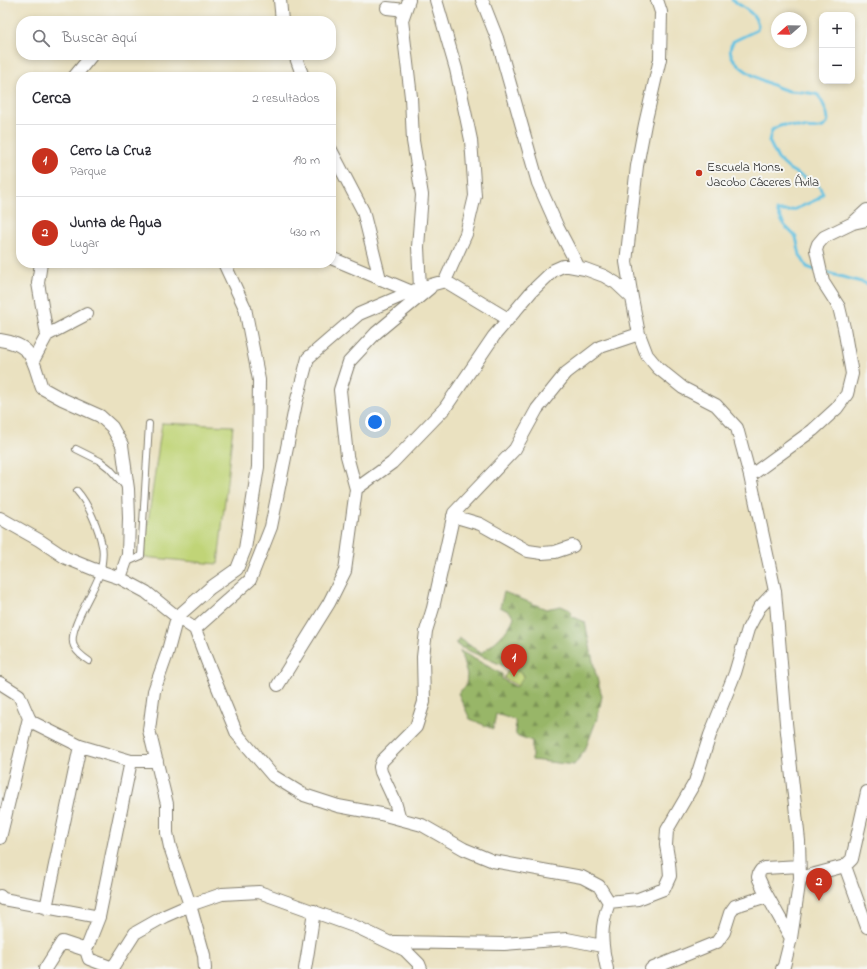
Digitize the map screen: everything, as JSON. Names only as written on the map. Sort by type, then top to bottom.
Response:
[{"type":"street","points":[[280,0],[282,16]]},
{"type":"street","points":[[278,685],[330,603],[345,571],[356,488],[347,456],[340,390],[349,362],[376,333],[440,282],[466,234],[475,196],[471,140],[456,68],[436,0]]},
{"type":"street","points":[[482,0],[498,42],[538,183],[558,228],[579,268]]},
{"type":"street","points":[[657,0],[661,12],[660,59],[637,166],[626,262],[639,334],[647,355],[658,368],[683,388],[716,405],[737,428],[750,476],[775,591],[786,723],[799,841],[800,878],[791,938],[782,969]]},
{"type":"street","points":[[387,8],[407,5],[402,20],[411,97],[413,141],[422,195],[416,290]]},
{"type":"street","points":[[78,72],[88,60]]},
{"type":"street","points":[[297,60],[301,72]]},
{"type":"street","points":[[336,160],[363,211],[380,279]]},
{"type":"street","points":[[750,476],[813,430],[837,408],[847,394],[852,374],[841,313],[839,307],[825,286],[821,276],[817,257],[817,247],[824,237],[853,222],[867,210]]},
{"type":"street","points":[[853,222],[867,220]]},
{"type":"street","points":[[336,260],[380,279],[416,290]]},
{"type":"street","points":[[356,488],[392,463],[445,408],[494,336],[532,291],[554,270],[563,266],[579,268],[609,279],[622,288],[632,298]]},
{"type":"street","points":[[40,268],[38,283],[47,335]]},
{"type":"street","points":[[205,969],[204,955],[190,905],[170,847],[167,833],[166,804],[150,730],[154,691],[167,654],[177,617],[210,588],[237,569],[245,549],[258,467],[259,380],[245,308],[226,268]]},
{"type":"street","points":[[196,629],[250,580],[271,527],[296,403],[308,358],[358,314],[416,290],[440,282],[508,319]]},
{"type":"street","points":[[34,360],[47,335],[87,314]]},
{"type":"street","points":[[400,819],[395,802],[381,772],[380,766],[382,761],[416,727],[424,702],[423,657],[426,631],[433,608],[454,513],[514,449],[537,409],[566,373],[600,347],[639,334]]},
{"type":"street","points":[[0,340],[9,341],[23,346],[34,360],[42,388],[62,399],[100,416],[112,427],[122,445],[128,489],[129,518],[128,555],[120,578]]},
{"type":"street","points":[[453,516],[480,524],[528,551],[542,553],[556,552],[574,546]]},
{"type":"street","points":[[0,519],[40,540],[66,558],[120,578],[146,592],[177,617],[196,629],[207,661],[237,734],[273,776],[304,795],[338,806],[381,814],[422,825],[464,849],[494,861],[582,877],[599,886],[609,902]]},
{"type":"street","points":[[609,902],[638,899],[664,889],[670,876],[666,845],[667,830],[695,782],[710,735],[734,673],[748,629],[759,608],[775,591]]},
{"type":"street","points":[[0,683],[19,695],[32,722],[80,746],[131,761],[157,761]]},
{"type":"street","points":[[0,838],[29,718]]},
{"type":"street","points":[[46,908],[80,746]]},
{"type":"street","points":[[131,761],[99,917],[86,950],[89,959],[112,969],[135,933],[166,916],[190,905],[222,894],[259,892],[359,928],[405,950],[418,964],[420,969]]},
{"type":"street","points":[[800,878],[846,866],[852,859],[867,792]]},
{"type":"street","points":[[791,938],[758,877],[765,868],[799,866]]},
{"type":"street","points":[[846,866],[867,927]]},
{"type":"street","points":[[0,896],[3,899],[99,917]]},
{"type":"street","points":[[651,969],[717,942],[724,932],[730,913],[735,906],[767,896]]},
{"type":"street","points":[[607,969],[602,946],[603,920],[609,902]]},
{"type":"street","points":[[305,969],[314,912]]},
{"type":"street","points":[[388,942],[504,944],[567,939],[602,946]]},
{"type":"street","points":[[45,969],[62,942],[86,950]]},
{"type":"lane","points":[[125,563],[141,556],[149,424]]},
{"type":"lane","points":[[76,449],[100,460],[128,489]]},
{"type":"lane","points":[[77,491],[84,498],[103,547],[101,571],[74,630],[73,645],[81,656],[89,661]]},
{"type":"green space","points":[[162,423],[233,426],[218,564],[143,557]]},
{"type":"green space","points":[[504,592],[546,609],[561,606],[570,610],[571,616],[585,622],[595,671],[602,696],[598,716],[585,750],[574,765],[532,760],[532,741],[516,735],[515,720],[496,714],[493,729],[470,719],[458,693],[466,686],[467,675],[460,651],[502,674],[502,679],[516,687],[523,676],[456,644],[459,638],[481,653],[505,633],[514,617],[510,612],[500,607]]},
{"type":"green space","points":[[510,667],[524,675],[518,686],[504,678]]},
{"type":"waterway","points":[[732,0],[751,13],[758,25],[757,30],[734,41],[730,49],[732,58],[749,73],[771,85],[789,91],[818,95],[827,114],[828,121],[825,126],[819,128],[804,128],[783,125],[772,130],[769,141],[778,159],[789,169],[819,186],[823,193],[818,199],[798,208],[790,211],[777,211],[784,225],[796,237],[800,255],[807,267],[818,271]]},
{"type":"waterway","points":[[824,272],[865,283],[867,285]]},
{"type":"place","name":"Escuela Mons. Jacobo Cáceres Ávila","points":[[699,173]]},
{"type":"place","name":"Cerro La Cruz","points":[[514,677]]},
{"type":"place","name":"Junta de Agua","points":[[819,901]]}]
